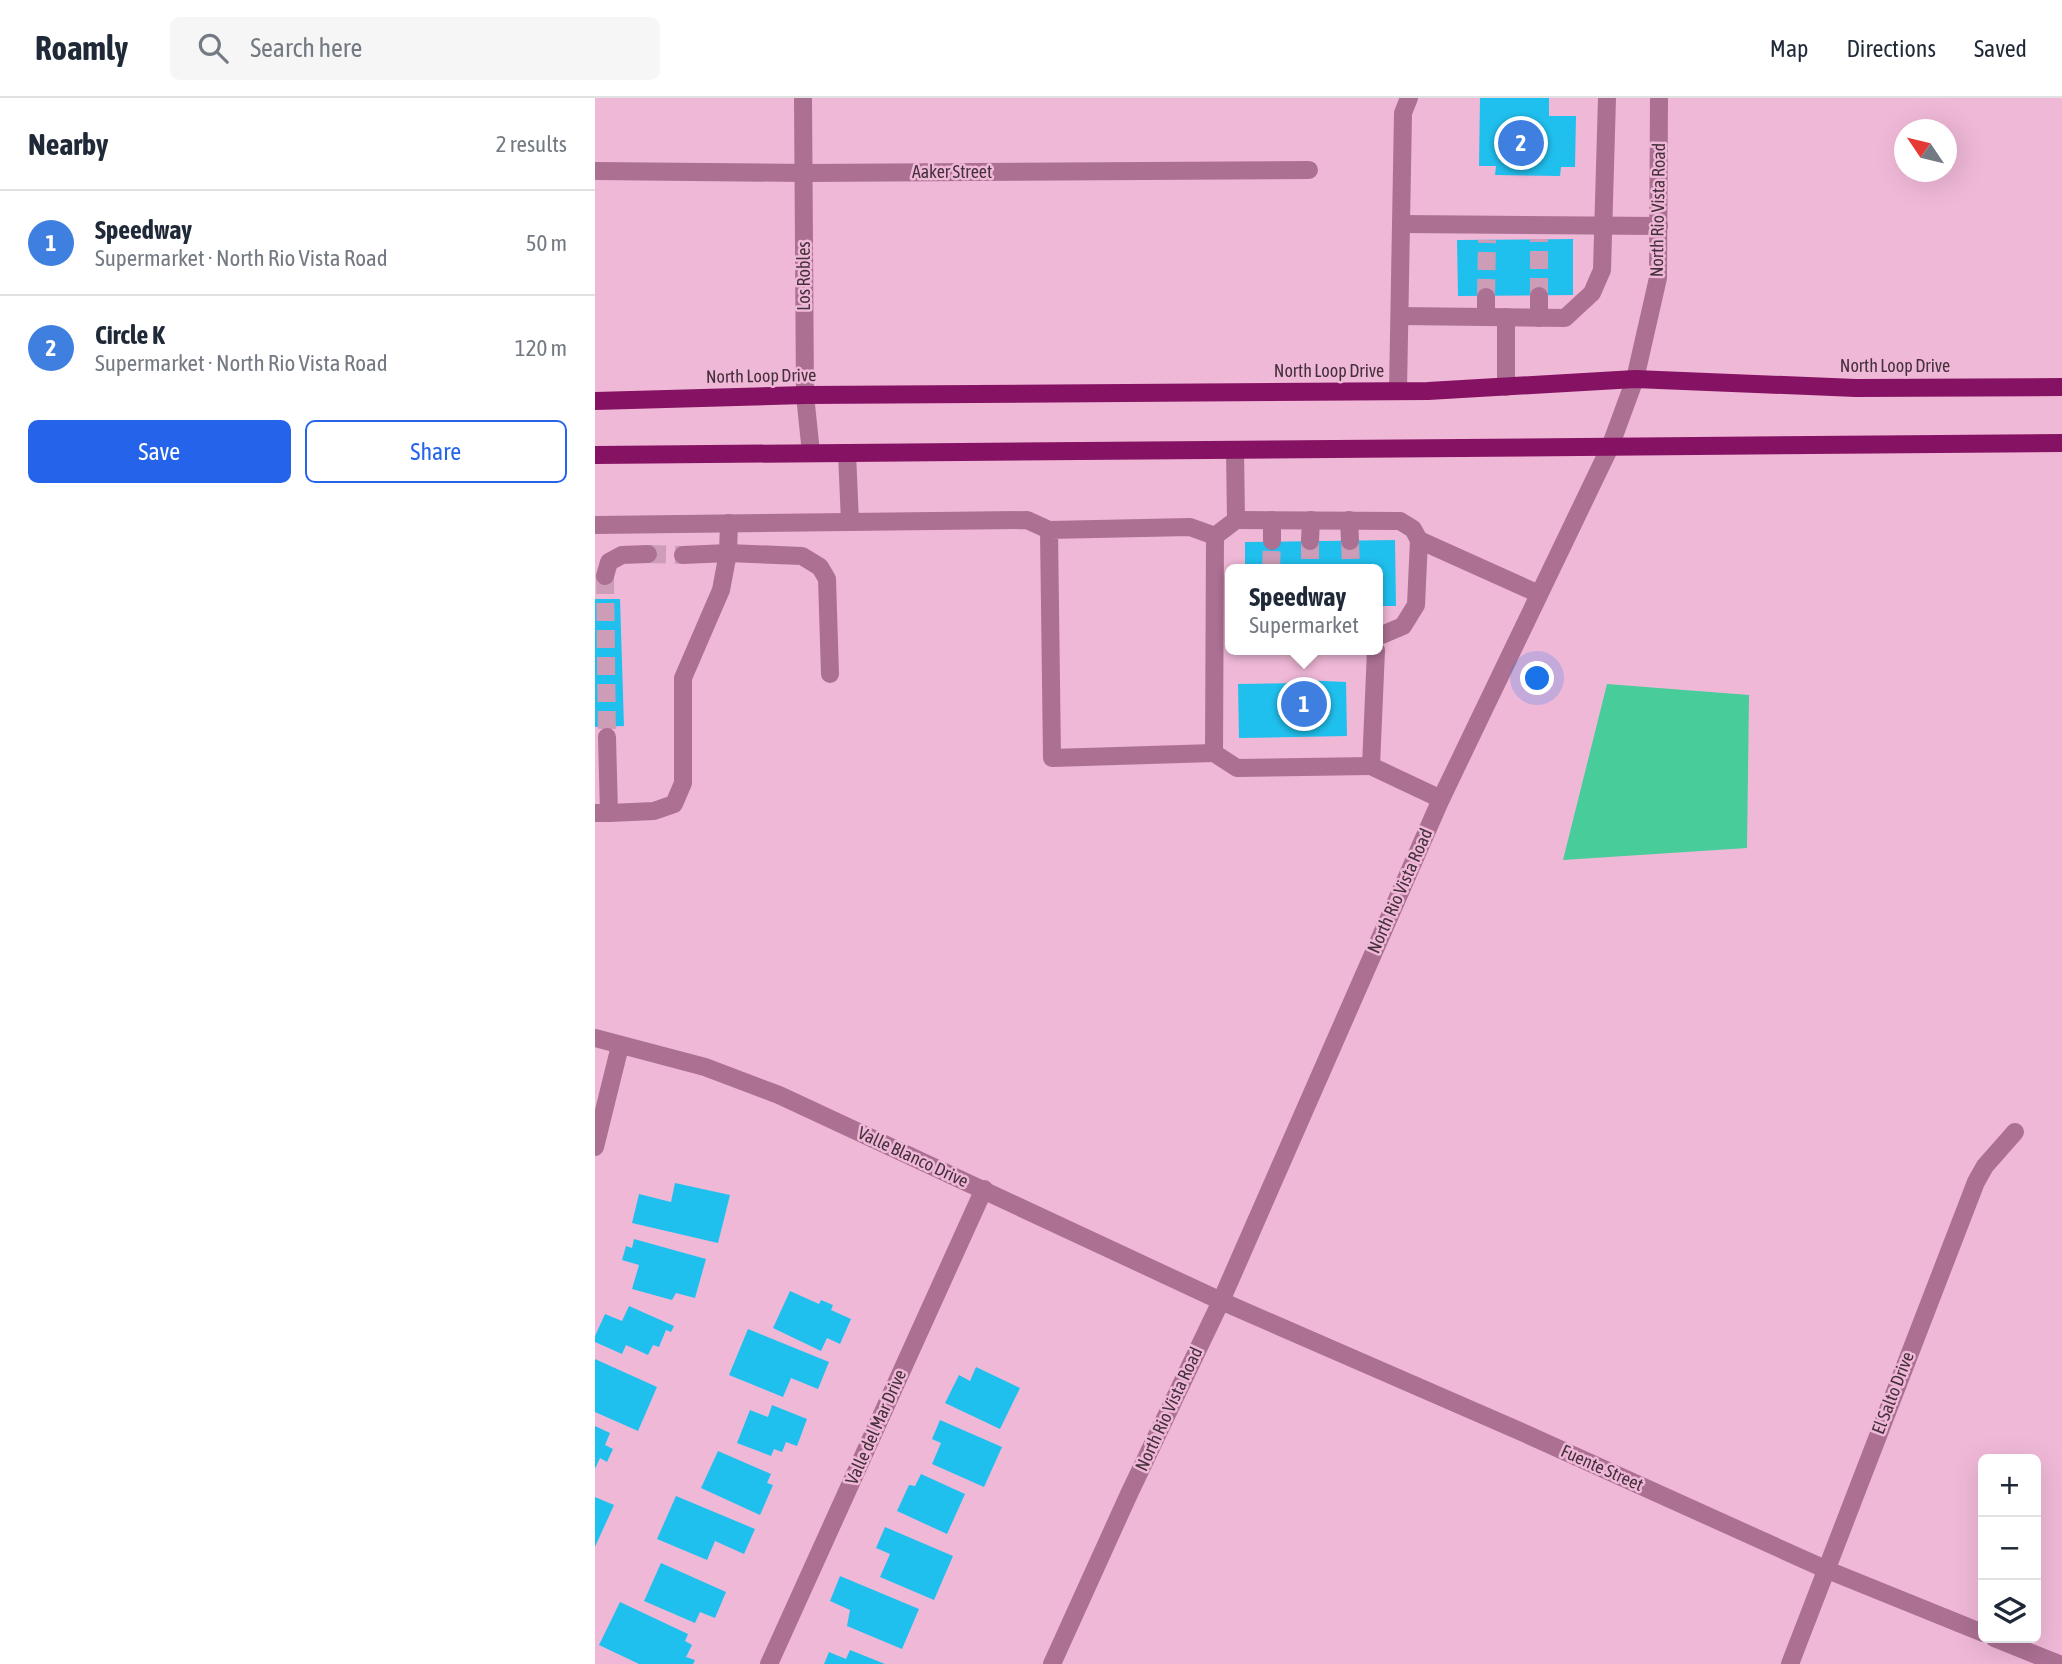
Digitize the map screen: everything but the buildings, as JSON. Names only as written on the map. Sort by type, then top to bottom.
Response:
[{"type":"main road","name":"North Loop Drive","points":[[595,401],[805,395],[1398,391],[1635,379],[1856,388],[2062,387]]},
{"type":"main road","points":[[595,455],[2062,443]]},
{"type":"street","name":"Los Robles","points":[[803,98],[805,395],[811,453]]},
{"type":"street","points":[[1398,391],[1403,113],[1409,98]]},
{"type":"street","points":[[1400,316],[1565,318],[1592,293],[1602,271],[1607,98]]},
{"type":"street","name":"North Rio Vista Road","points":[[1052,1664],[1221,1301],[1441,799],[1610,447],[1635,379],[1658,278],[1659,98]]},
{"type":"street","name":"Aaker Street","points":[[595,171],[803,173],[1309,170]]},
{"type":"street","points":[[1401,224],[1487,232],[1659,226]]},
{"type":"street","points":[[1539,296],[1539,318]]},
{"type":"street","points":[[1486,297],[1486,317]]},
{"type":"street","points":[[1506,317],[1506,387]]},
{"type":"street","points":[[1235,450],[1236,520]]},
{"type":"street","points":[[848,453],[850,522]]},
{"type":"street","points":[[595,525],[1027,520],[1049,530],[1191,527],[1215,536]]},
{"type":"street","points":[[1215,536],[1236,520],[1401,520],[1413,529],[1419,540],[1416,605],[1403,626],[1383,634]]},
{"type":"street","points":[[1272,520],[1272,541]]},
{"type":"street","points":[[1310,541],[1311,520]]},
{"type":"street","points":[[1349,520],[1350,541]]},
{"type":"street","points":[[607,737],[602,813],[654,811],[674,804],[683,783],[683,678],[720,590],[728,553],[729,523]]},
{"type":"street","points":[[1049,530],[1052,758],[1214,753],[1237,768],[1371,766],[1441,799]]},
{"type":"street","points":[[1214,753],[1223,634],[1215,536]]},
{"type":"street","points":[[1419,540],[1539,594]]},
{"type":"street","points":[[683,555],[728,553],[801,556],[820,567],[827,579],[829,674]]},
{"type":"street","points":[[605,576],[610,562],[622,555],[648,554]]},
{"type":"street","points":[[1371,766],[1376,655]]},
{"type":"street","name":"Valle Blanco Drive","points":[[595,1038],[705,1067],[779,1095],[1221,1301]]},
{"type":"street","points":[[595,1147],[620,1046]]},
{"type":"street","name":"El Salto Drive","points":[[1790,1664],[1976,1182],[1985,1166],[2015,1132]]},
{"type":"street","name":"Valle del Mar Drive","points":[[769,1664],[984,1189]]},
{"type":"street","name":"Fuente Street","points":[[1221,1301],[1537,1438],[1825,1569],[1978,1631]]},
{"type":"street","points":[[2006,1643],[2059,1664]]},
{"type":"shaded area","points":[[1607,684],[1749,695],[1747,848],[1563,860]]},
{"type":"tunnel","points":[[1539,239],[1539,296]]},
{"type":"tunnel","points":[[1486,297],[1487,240]]},
{"type":"tunnel","points":[[1271,564],[1272,541]]},
{"type":"tunnel","points":[[1310,541],[1310,564]]},
{"type":"tunnel","points":[[1350,541],[1351,564]]},
{"type":"tunnel","points":[[648,554],[683,555]]},
{"type":"tunnel","points":[[605,576],[607,737]]},
{"type":"place","name":"Circle K","points":[[1521,143]]},
{"type":"place","name":"Speedway","points":[[1304,704]]}]
